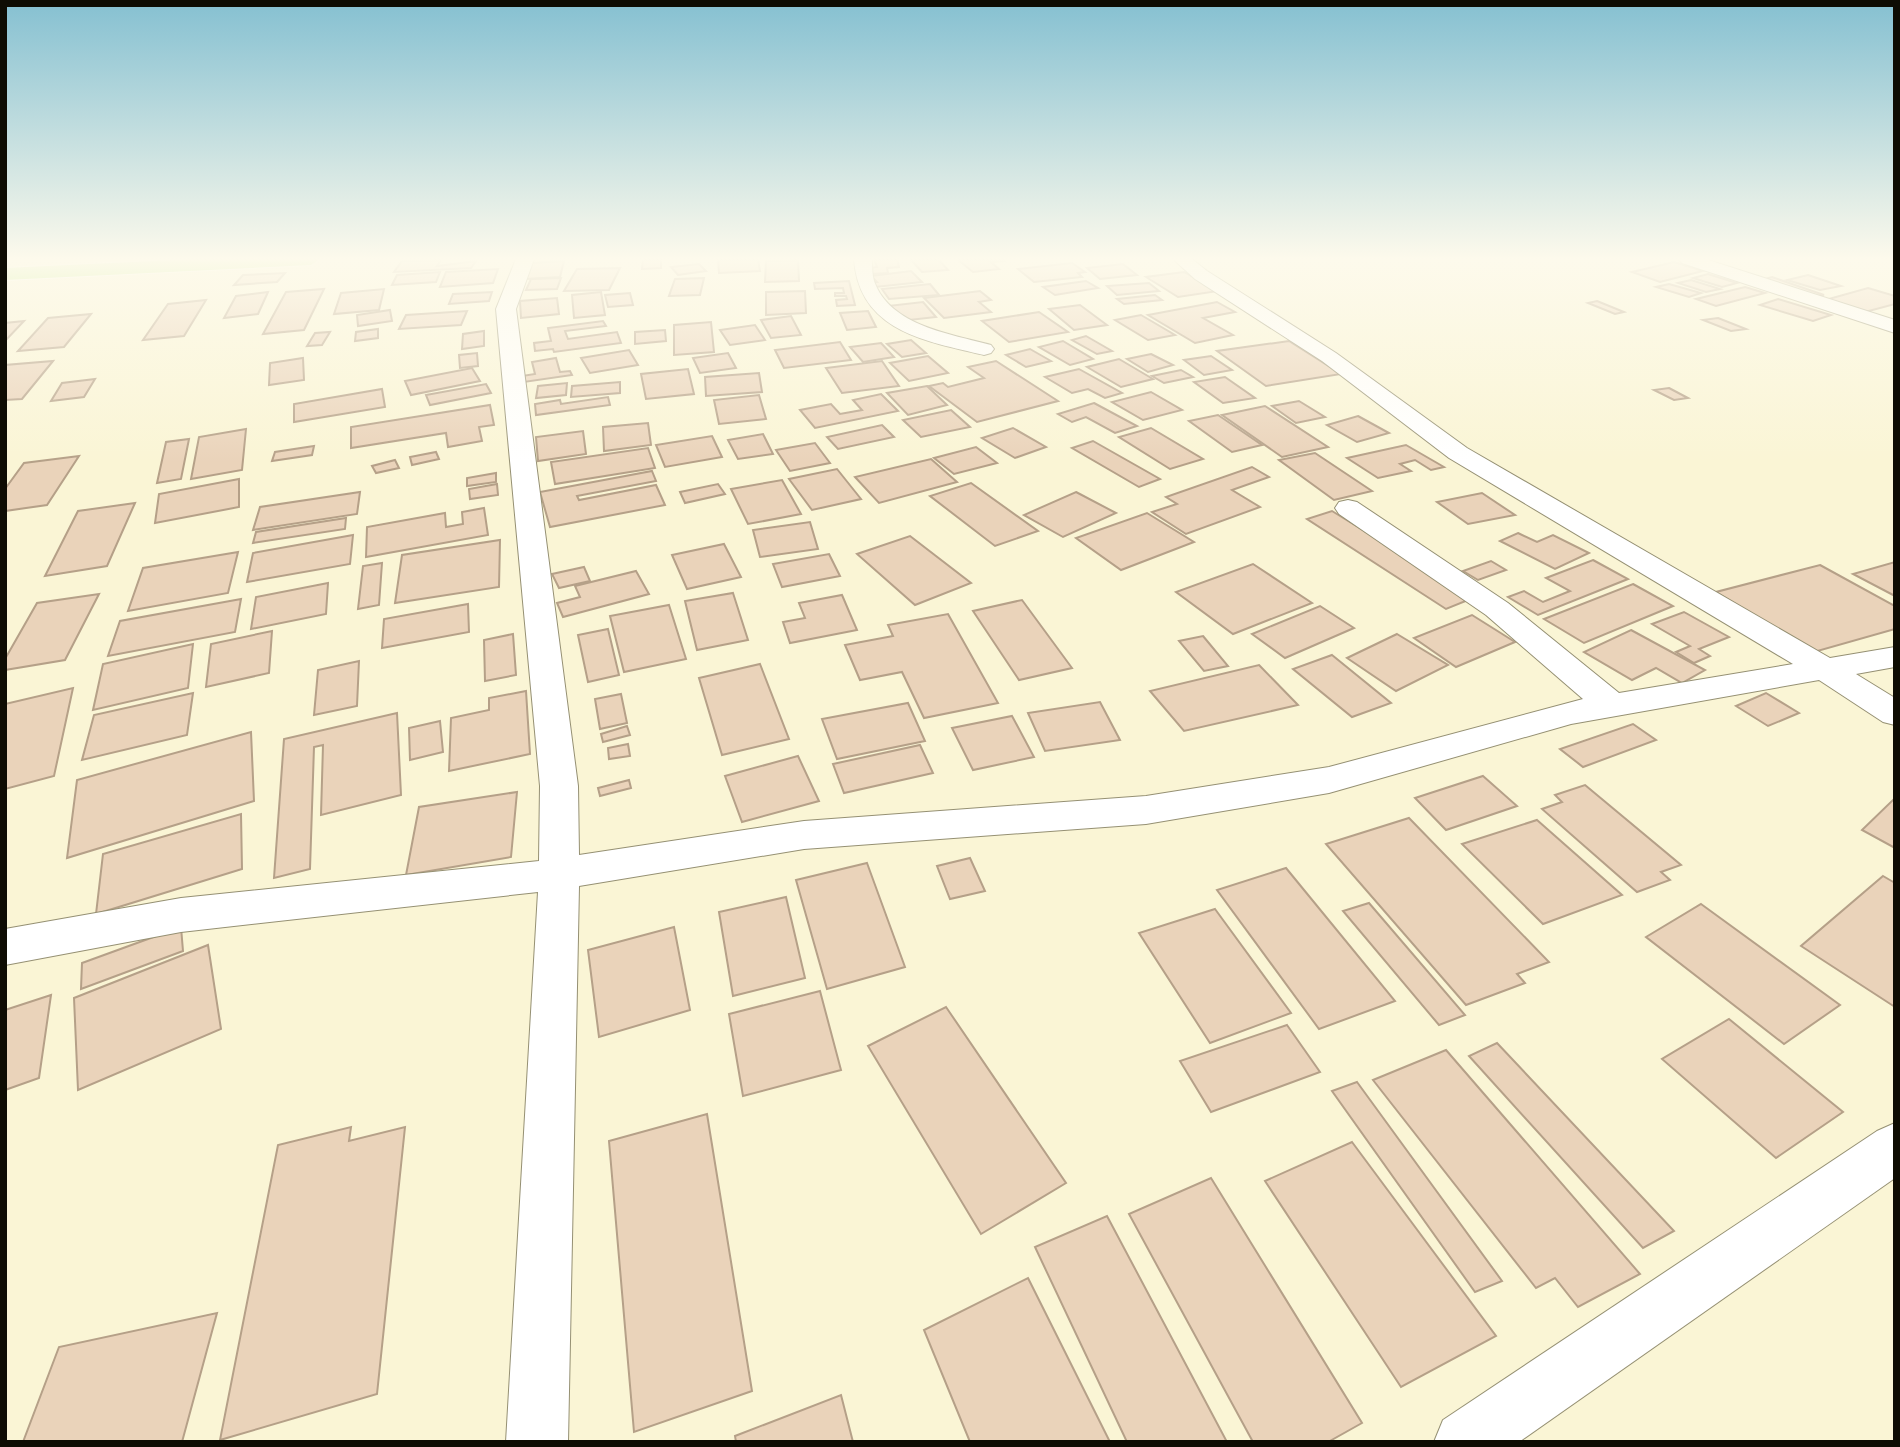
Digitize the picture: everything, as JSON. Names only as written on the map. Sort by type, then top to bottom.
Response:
[{"type":"street","points":[[508,327],[559,786],[559,874],[537,1442]]},
{"type":"street","points":[[912,327],[984,349]]},
{"type":"street","points":[[1280,327],[1329,358],[1458,453],[1825,669],[1895,714]]},
{"type":"street","points":[[1348,508],[1497,609],[1611,705]]},
{"type":"street","points":[[5,947],[181,915],[559,874],[804,835],[1146,810],[1329,780],[1569,713],[1895,657]]},
{"type":"street","points":[[1465,1442],[1895,1148]]},
{"type":"building","points":[[5,327],[19,327],[5,341]]},
{"type":"building","points":[[40,327],[81,327],[64,347],[18,351]]},
{"type":"building","points":[[152,327],[190,327],[184,336],[143,340]]},
{"type":"building","points":[[267,327],[306,327],[304,330],[263,334]]},
{"type":"building","points":[[400,327],[437,327],[399,329]]},
{"type":"building","points":[[602,327],[565,331],[568,339],[617,332],[621,343],[554,352],[553,349],[535,351],[534,343],[551,341],[548,328]]},
{"type":"building","points":[[674,327],[711,327],[714,352],[674,355]]},
{"type":"building","points":[[756,327],[765,340],[730,345],[720,330]]},
{"type":"building","points":[[765,327],[797,327],[801,335],[771,338]]},
{"type":"building","points":[[846,327],[876,327],[847,330]]},
{"type":"building","points":[[989,327],[1060,327],[1068,332],[1009,342]]},
{"type":"building","points":[[1070,327],[1097,327],[1074,330]]},
{"type":"building","points":[[1126,327],[1161,327],[1175,335],[1148,340]]},
{"type":"building","points":[[1167,327],[1218,327],[1233,335],[1195,343]]},
{"type":"building","points":[[1720,327],[1746,329],[1731,331]]},
{"type":"building","points":[[378,329],[378,338],[355,341],[356,332]]},
{"type":"building","points":[[665,330],[666,341],[635,344],[635,332]]},
{"type":"building","points":[[484,331],[484,346],[462,349],[463,334]]},
{"type":"building","points":[[330,332],[322,345],[307,346],[315,333]]},
{"type":"building","points":[[1086,336],[1112,351],[1097,354],[1072,340]]},
{"type":"building","points":[[911,340],[926,353],[902,357],[887,344]]},
{"type":"building","points":[[1063,341],[1093,359],[1070,365],[1039,347]]},
{"type":"building","points":[[1289,341],[1341,374],[1266,386],[1217,351]]},
{"type":"building","points":[[840,342],[851,360],[784,368],[775,350]]},
{"type":"building","points":[[881,343],[894,357],[863,362],[850,347]]},
{"type":"building","points":[[1030,349],[1051,361],[1026,367],[1006,355]]},
{"type":"building","points":[[629,350],[638,365],[590,373],[581,358]]},
{"type":"building","points":[[477,353],[478,366],[460,368],[459,355]]},
{"type":"building","points":[[728,353],[736,368],[700,373],[693,358]]},
{"type":"building","points":[[1151,354],[1173,365],[1148,372],[1127,359]]},
{"type":"building","points":[[928,356],[948,373],[909,381],[890,363]]},
{"type":"building","points":[[1211,356],[1232,370],[1204,375],[1184,360]]},
{"type":"building","points":[[303,358],[304,380],[269,385],[270,363]]},
{"type":"building","points":[[556,358],[560,372],[570,371],[572,375],[524,382],[522,376],[535,374],[532,362]]},
{"type":"building","points":[[1119,359],[1153,379],[1121,387],[1087,367]]},
{"type":"building","points":[[53,361],[22,399],[5,400],[5,365]]},
{"type":"building","points":[[882,361],[899,386],[842,393],[826,368]]},
{"type":"building","points":[[996,361],[1058,401],[977,422],[929,386],[943,383],[948,387],[984,378],[968,367]]},
{"type":"building","points":[[472,368],[480,381],[411,395],[405,381]]},
{"type":"building","points":[[688,369],[694,394],[646,399],[641,374]]},
{"type":"building","points":[[1079,369],[1122,393],[1105,398],[1088,389],[1072,393],[1045,377]]},
{"type":"building","points":[[1181,370],[1193,377],[1164,383],[1152,376]]},
{"type":"building","points":[[759,373],[762,392],[706,396],[705,377]]},
{"type":"building","points":[[1225,377],[1255,398],[1223,403],[1194,382]]},
{"type":"building","points":[[95,379],[84,397],[51,401],[62,383]]},
{"type":"building","points":[[620,382],[620,393],[571,397],[572,386]]},
{"type":"building","points":[[567,383],[566,395],[536,398],[538,386]]},
{"type":"building","points":[[486,384],[491,393],[430,405],[426,395]]},
{"type":"building","points":[[927,386],[947,405],[908,415],[887,393]]},
{"type":"building","points":[[1669,388],[1688,398],[1674,400],[1654,390]]},
{"type":"building","points":[[382,389],[385,407],[294,422],[294,404]]},
{"type":"building","points":[[1151,392],[1182,410],[1143,420],[1112,402]]},
{"type":"building","points":[[881,394],[898,411],[815,428],[800,410],[831,404],[840,414],[862,410],[853,400]]},
{"type":"building","points":[[759,395],[766,419],[719,424],[714,400]]},
{"type":"building","points":[[608,397],[610,405],[536,415],[535,404],[560,400],[561,404]]},
{"type":"building","points":[[1299,401],[1325,417],[1296,423],[1272,406]]},
{"type":"building","points":[[1094,403],[1137,426],[1115,433],[1086,417],[1072,422],[1058,414]]},
{"type":"building","points":[[490,405],[494,425],[479,427],[482,441],[448,447],[446,433],[351,448],[351,427]]},
{"type":"building","points":[[1265,406],[1328,447],[1282,457],[1222,415]]},
{"type":"building","points":[[951,410],[970,427],[921,437],[903,420]]},
{"type":"building","points":[[1218,415],[1262,445],[1232,452],[1189,421]]},
{"type":"building","points":[[1358,416],[1389,433],[1357,442],[1327,425]]},
{"type":"building","points":[[648,423],[651,445],[604,451],[603,427]]},
{"type":"building","points":[[882,425],[894,437],[838,449],[827,437]]},
{"type":"building","points":[[1013,428],[1046,447],[1015,458],[982,438]]},
{"type":"building","points":[[1151,428],[1203,459],[1170,469],[1119,437]]},
{"type":"building","points":[[246,429],[242,470],[191,479],[199,437]]},
{"type":"building","points":[[583,431],[586,454],[538,461],[536,437]]},
{"type":"building","points":[[763,434],[773,454],[738,459],[728,440]]},
{"type":"building","points":[[712,436],[722,457],[665,467],[656,445]]},
{"type":"building","points":[[189,439],[181,479],[157,483],[166,442]]},
{"type":"building","points":[[1093,441],[1160,479],[1139,487],[1072,448]]},
{"type":"building","points":[[815,443],[830,463],[790,471],[776,450]]},
{"type":"building","points":[[1406,445],[1444,467],[1431,470],[1415,460],[1400,464],[1411,471],[1378,478],[1347,458]]},
{"type":"building","points":[[314,446],[312,455],[272,461],[275,452]]},
{"type":"building","points":[[976,447],[997,463],[954,474],[934,458]]},
{"type":"building","points":[[648,448],[655,468],[555,484],[551,462]]},
{"type":"building","points":[[436,452],[439,459],[412,465],[410,457]]},
{"type":"building","points":[[1315,453],[1372,491],[1334,500],[1279,460]]},
{"type":"building","points":[[79,456],[47,505],[5,511],[5,489],[24,463]]},
{"type":"building","points":[[931,459],[957,482],[879,503],[855,477]]},
{"type":"building","points":[[395,460],[399,468],[376,473],[372,466]]},
{"type":"building","points":[[1252,467],[1269,477],[1232,490],[1260,507],[1186,534],[1152,512],[1177,504],[1166,497]]},
{"type":"building","points":[[837,469],[861,499],[812,510],[789,479]]},
{"type":"building","points":[[652,471],[656,481],[577,496],[579,500],[656,485],[665,505],[550,527],[540,492]]},
{"type":"building","points":[[496,473],[496,482],[467,486],[467,478]]},
{"type":"building","points":[[239,479],[239,507],[155,523],[159,494]]},
{"type":"building","points":[[782,480],[801,514],[748,524],[731,489]]},
{"type":"building","points":[[971,483],[1038,531],[995,546],[930,496]]},
{"type":"building","points":[[497,484],[498,495],[470,499],[469,489]]},
{"type":"building","points":[[718,484],[725,494],[685,503],[680,492]]},
{"type":"building","points":[[360,492],[357,514],[253,530],[260,507]]},
{"type":"building","points":[[1076,492],[1116,513],[1063,537],[1024,515]]},
{"type":"building","points":[[1482,493],[1515,515],[1468,524],[1437,502]]},
{"type":"building","points":[[135,503],[107,566],[45,576],[78,511]]},
{"type":"building","points":[[484,508],[488,535],[366,557],[367,527],[445,513],[446,527],[463,524],[462,512]]},
{"type":"building","points":[[1332,511],[1473,598],[1446,609],[1307,519]]},
{"type":"building","points":[[1147,513],[1194,542],[1121,570],[1076,538]]},
{"type":"building","points":[[346,518],[345,529],[253,543],[256,532]]},
{"type":"building","points":[[810,522],[818,549],[760,557],[753,530]]},
{"type":"building","points":[[1518,533],[1537,542],[1553,535],[1589,553],[1555,569],[1500,541]]},
{"type":"building","points":[[353,535],[350,564],[247,582],[253,553]]},
{"type":"building","points":[[910,536],[971,583],[915,605],[857,554]]},
{"type":"building","points":[[500,540],[499,587],[395,603],[402,555]]},
{"type":"building","points":[[724,544],[741,577],[687,589],[672,555]]},
{"type":"building","points":[[238,552],[228,593],[128,611],[143,568]]},
{"type":"building","points":[[829,554],[840,576],[782,587],[773,564]]},
{"type":"building","points":[[1593,560],[1628,579],[1538,615],[1508,597],[1524,591],[1543,602],[1570,591],[1546,578]]},
{"type":"building","points":[[1491,561],[1506,570],[1478,580],[1463,571]]},
{"type":"building","points":[[1895,562],[1895,596],[1853,574]]},
{"type":"building","points":[[382,563],[379,605],[358,609],[363,566]]},
{"type":"building","points":[[1253,564],[1312,603],[1233,634],[1176,592]]},
{"type":"building","points":[[1820,565],[1895,606],[1895,629],[1814,652],[1716,592]]},
{"type":"building","points":[[584,567],[590,581],[559,588],[552,574]]},
{"type":"building","points":[[636,571],[649,594],[563,617],[557,603],[580,597],[575,586]]},
{"type":"building","points":[[328,583],[326,614],[251,629],[256,597]]},
{"type":"building","points":[[1633,584],[1673,606],[1584,643],[1544,619]]},
{"type":"building","points":[[733,593],[748,640],[697,650],[685,601]]},
{"type":"building","points":[[99,594],[65,660],[5,670],[5,659],[37,603]]},
{"type":"building","points":[[842,595],[857,630],[790,643],[783,622],[805,618],[799,603]]},
{"type":"building","points":[[241,599],[235,632],[108,656],[120,621]]},
{"type":"building","points":[[1022,600],[1072,668],[1019,680],[973,611]]},
{"type":"building","points":[[468,604],[469,632],[382,648],[384,619]]},
{"type":"building","points":[[669,605],[686,659],[624,672],[610,616]]},
{"type":"building","points":[[1320,606],[1354,628],[1285,658],[1252,634]]},
{"type":"building","points":[[1684,612],[1729,637],[1699,649],[1710,656],[1694,663],[1676,652],[1690,646],[1652,624]]},
{"type":"building","points":[[948,614],[998,703],[924,718],[902,672],[860,680],[845,645],[893,636],[888,625]]},
{"type":"building","points":[[1472,615],[1515,642],[1456,667],[1414,638]]},
{"type":"building","points":[[608,629],[619,675],[588,682],[578,635]]},
{"type":"building","points":[[1631,630],[1705,670],[1682,683],[1656,668],[1632,680],[1584,652]]},
{"type":"building","points":[[272,631],[269,673],[206,687],[211,644]]},
{"type":"building","points":[[513,634],[516,675],[485,681],[484,640]]},
{"type":"building","points":[[1397,634],[1448,665],[1396,691],[1347,658]]},
{"type":"building","points":[[1203,636],[1228,666],[1204,671],[1179,641]]},
{"type":"building","points":[[193,644],[188,688],[93,710],[103,664]]},
{"type":"building","points":[[1332,655],[1391,703],[1352,717],[1293,669]]},
{"type":"building","points":[[359,661],[357,706],[314,715],[318,670]]},
{"type":"building","points":[[760,664],[789,739],[722,755],[699,678]]},
{"type":"building","points":[[1259,665],[1298,705],[1184,731],[1150,691]]},
{"type":"building","points":[[73,688],[54,776],[5,789],[5,704]]},
{"type":"building","points":[[526,691],[530,754],[449,771],[451,718],[489,710],[489,698]]},
{"type":"building","points":[[193,693],[187,735],[82,760],[94,715]]},
{"type":"building","points":[[1766,693],[1799,713],[1768,726],[1736,706]]},
{"type":"building","points":[[621,694],[627,723],[600,729],[595,699]]},
{"type":"building","points":[[1100,702],[1120,740],[1045,751],[1028,713]]},
{"type":"building","points":[[908,703],[925,741],[837,759],[822,719]]},
{"type":"building","points":[[397,713],[401,795],[321,815],[323,745],[314,747],[310,869],[274,878],[284,739]]},
{"type":"building","points":[[1012,716],[1034,757],[973,770],[952,728]]},
{"type":"building","points":[[440,721],[443,752],[410,760],[409,728]]},
{"type":"building","points":[[1633,724],[1656,740],[1583,767],[1560,749]]},
{"type":"building","points":[[627,726],[630,735],[603,742],[601,734]]},
{"type":"building","points":[[251,732],[254,801],[67,858],[77,780]]},
{"type":"building","points":[[628,744],[630,756],[609,759],[608,748]]},
{"type":"building","points":[[920,745],[933,773],[844,793],[833,764]]},
{"type":"building","points":[[798,756],[819,801],[742,822],[725,776]]},
{"type":"building","points":[[1483,776],[1517,806],[1446,830],[1415,798]]},
{"type":"building","points":[[629,780],[631,788],[600,796],[598,788]]},
{"type":"building","points":[[1585,785],[1681,865],[1661,872],[1670,880],[1637,892],[1542,809],[1562,802],[1555,795]]},
{"type":"building","points":[[517,792],[511,857],[406,875],[419,807]]},
{"type":"building","points":[[1895,798],[1895,848],[1862,830]]},
{"type":"building","points":[[241,814],[242,869],[96,914],[103,854]]},
{"type":"building","points":[[1409,818],[1549,962],[1517,974],[1525,983],[1466,1005],[1326,844]]},
{"type":"building","points":[[1537,820],[1622,895],[1543,924],[1462,844]]},
{"type":"building","points":[[970,858],[985,891],[950,899],[937,866]]},
{"type":"building","points":[[867,863],[905,967],[827,989],[796,880]]},
{"type":"building","points":[[1286,868],[1395,1001],[1319,1029],[1217,890]]},
{"type":"building","points":[[1883,876],[1895,883],[1895,1007],[1801,946]]},
{"type":"building","points":[[786,897],[805,978],[733,996],[719,912]]},
{"type":"building","points":[[1369,903],[1465,1015],[1439,1025],[1343,911]]},
{"type":"building","points":[[1701,904],[1840,1005],[1784,1044],[1646,937]]},
{"type":"building","points":[[1215,909],[1291,1013],[1210,1043],[1139,933]]},
{"type":"building","points":[[181,927],[183,951],[81,989],[82,963]]},
{"type":"building","points":[[674,927],[690,1010],[599,1037],[588,950]]},
{"type":"building","points":[[208,945],[221,1029],[78,1090],[74,998]]},
{"type":"building","points":[[820,991],[841,1070],[743,1096],[729,1014]]},
{"type":"building","points":[[51,995],[39,1078],[5,1090],[5,1010]]},
{"type":"building","points":[[946,1007],[1066,1183],[981,1234],[868,1046]]},
{"type":"building","points":[[1729,1019],[1843,1112],[1776,1158],[1662,1059]]},
{"type":"building","points":[[1287,1025],[1320,1072],[1211,1112],[1180,1061]]},
{"type":"building","points":[[1497,1043],[1674,1231],[1643,1248],[1469,1056]]},
{"type":"building","points":[[1446,1050],[1640,1274],[1578,1307],[1555,1278],[1536,1288],[1373,1080]]},
{"type":"building","points":[[1357,1082],[1502,1281],[1475,1292],[1332,1091]]},
{"type":"building","points":[[707,1114],[752,1391],[634,1432],[609,1141]]},
{"type":"building","points":[[351,1127],[349,1141],[405,1127],[377,1394],[220,1440],[278,1145]]},
{"type":"building","points":[[1352,1142],[1496,1336],[1401,1387],[1265,1181]]},
{"type":"building","points":[[1211,1178],[1362,1423],[1328,1442],[1253,1442],[1129,1214]]},
{"type":"building","points":[[1107,1216],[1227,1442],[1127,1442],[1035,1247]]},
{"type":"building","points":[[1028,1278],[1110,1442],[970,1442],[924,1330]]},
{"type":"building","points":[[217,1313],[182,1442],[23,1442],[59,1347]]},
{"type":"building","points":[[841,1395],[853,1442],[736,1442],[735,1436]]}]
